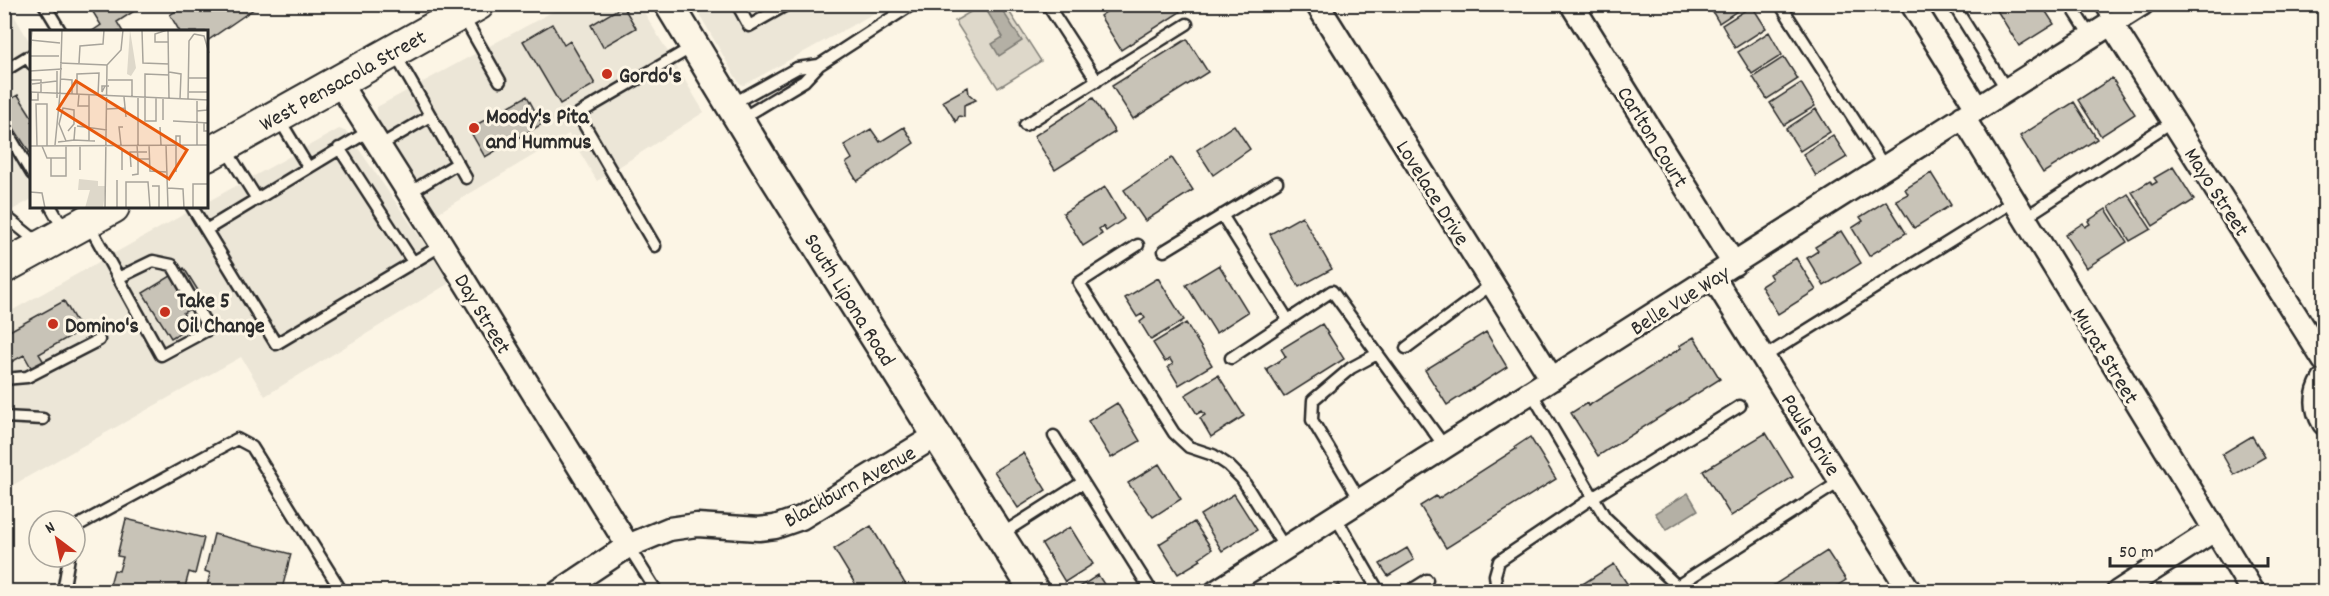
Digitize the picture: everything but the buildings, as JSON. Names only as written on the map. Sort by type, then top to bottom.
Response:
[{"type":"main road","name":"West Pensacola Street","points":[[215,150],[470,8]]},
{"type":"main road","points":[[4,267],[72,223]]},
{"type":"street","name":"South Lipona Road","points":[[669,4],[734,112],[1035,591]]},
{"type":"street","name":"Lovelace Drive","points":[[1317,4],[1552,379]]},
{"type":"street","name":"Murat Street","points":[[1912,4],[2019,209],[2214,531],[2253,591]]},
{"type":"street","name":"Belle Vue Way","points":[[1216,591],[2091,37],[2106,14],[2142,4]]},
{"type":"street","name":"Carlton Court","points":[[1574,8],[1734,264]]},
{"type":"street","name":"Mayo Street","points":[[2106,14],[2325,360]]},
{"type":"street","name":"Day Street","points":[[338,81],[628,546]]},
{"type":"street","name":"Pauls Drive","points":[[1713,277],[1910,591]]},
{"type":"street","points":[[2325,380],[2318,390],[2317,401],[2318,412],[2325,423]]},
{"type":"street","name":"Blackburn Avenue","points":[[559,591],[628,546],[669,529],[698,525],[759,529],[801,518],[937,435]]},
{"type":"street","points":[[2118,591],[2214,531]]},
{"type":"lane","points":[[44,4],[60,30]]},
{"type":"lane","points":[[737,4],[749,26],[788,4]]},
{"type":"lane","points":[[734,112],[786,93],[804,81],[819,65],[913,4]]},
{"type":"lane","points":[[1047,4],[1097,81]]},
{"type":"lane","points":[[1780,4],[1884,166]]},
{"type":"lane","points":[[1953,4],[2007,90]]},
{"type":"lane","points":[[2070,4],[2091,37]]},
{"type":"lane","points":[[470,8],[500,81]]},
{"type":"lane","points":[[1025,126],[1187,24]]},
{"type":"lane","points":[[655,246],[578,114],[694,46]]},
{"type":"lane","points":[[393,51],[466,178]]},
{"type":"lane","points":[[4,71],[29,61]]},
{"type":"lane","points":[[734,112],[777,78],[797,68],[819,65]]},
{"type":"lane","points":[[777,78],[786,93]]},
{"type":"lane","points":[[277,115],[308,167]]},
{"type":"lane","points":[[206,230],[339,148],[374,139],[430,116]]},
{"type":"lane","points":[[1764,357],[2173,121]]},
{"type":"lane","points":[[4,127],[30,171]]},
{"type":"lane","points":[[339,148],[413,262]]},
{"type":"lane","points":[[215,150],[256,199]]},
{"type":"lane","points":[[409,193],[458,163]]},
{"type":"lane","points":[[1164,251],[1277,182]]},
{"type":"lane","points":[[193,208],[276,344],[442,245]]},
{"type":"lane","points":[[4,214],[72,223],[118,278],[161,355],[209,329],[172,265],[153,261],[118,278]]},
{"type":"lane","points":[[1222,215],[1288,320]]},
{"type":"lane","points":[[1138,245],[1079,283],[1174,433],[1189,447],[1213,455],[1228,465],[1242,479],[1285,548]]},
{"type":"lane","points":[[1406,348],[1492,285]]},
{"type":"lane","points":[[1231,358],[1332,291],[1445,447]]},
{"type":"lane","points":[[4,379],[27,377],[99,340]]},
{"type":"lane","points":[[1360,500],[1312,420],[1313,400],[1351,368],[1377,354]]},
{"type":"lane","points":[[1531,392],[1605,517],[1679,589],[1841,481]]},
{"type":"lane","points":[[1497,591],[1495,575],[1499,561],[1592,498],[1740,406]]},
{"type":"lane","points":[[4,417],[43,419]]},
{"type":"lane","points":[[1054,435],[1152,591]]},
{"type":"lane","points":[[87,520],[237,439],[252,447],[342,591]]},
{"type":"lane","points":[[1000,535],[1083,482]]},
{"type":"lane","points":[[1335,516],[1379,591]]},
{"type":"lane","points":[[628,546],[657,591]]},
{"type":"lane","points":[[63,591],[67,569]]},
{"type":"lane","points":[[1408,591],[1427,580]]},
{"type":"shaded area","points":[[7,4],[30,42],[30,200],[5,214],[4,5]]},
{"type":"shaded area","points":[[639,4],[704,112],[597,181],[569,134],[434,215],[378,122],[377,107],[565,5]]},
{"type":"shaded area","points":[[694,5],[889,5],[744,85],[739,83]]},
{"type":"shaded area","points":[[982,5],[1005,5],[1041,61],[998,88],[955,21]]},
{"type":"shaded area","points":[[999,5],[1022,41],[999,56],[992,44],[1003,37],[985,8]]},
{"type":"shaded area","points":[[339,129],[347,132],[451,282],[265,396],[241,357],[13,485],[4,465],[4,315],[195,208],[208,208],[208,201]]},
{"type":"shaded area","points":[[1688,493],[1698,510],[1666,530],[1655,513]]},
{"type":"place","name":"Gordo's","points":[[607,74]]},
{"type":"place","name":"Moody's Pita and Hummus","points":[[474,128]]},
{"type":"place","name":"Take 5 Oil Change","points":[[165,312]]},
{"type":"place","name":"Domino's","points":[[53,324]]}]
